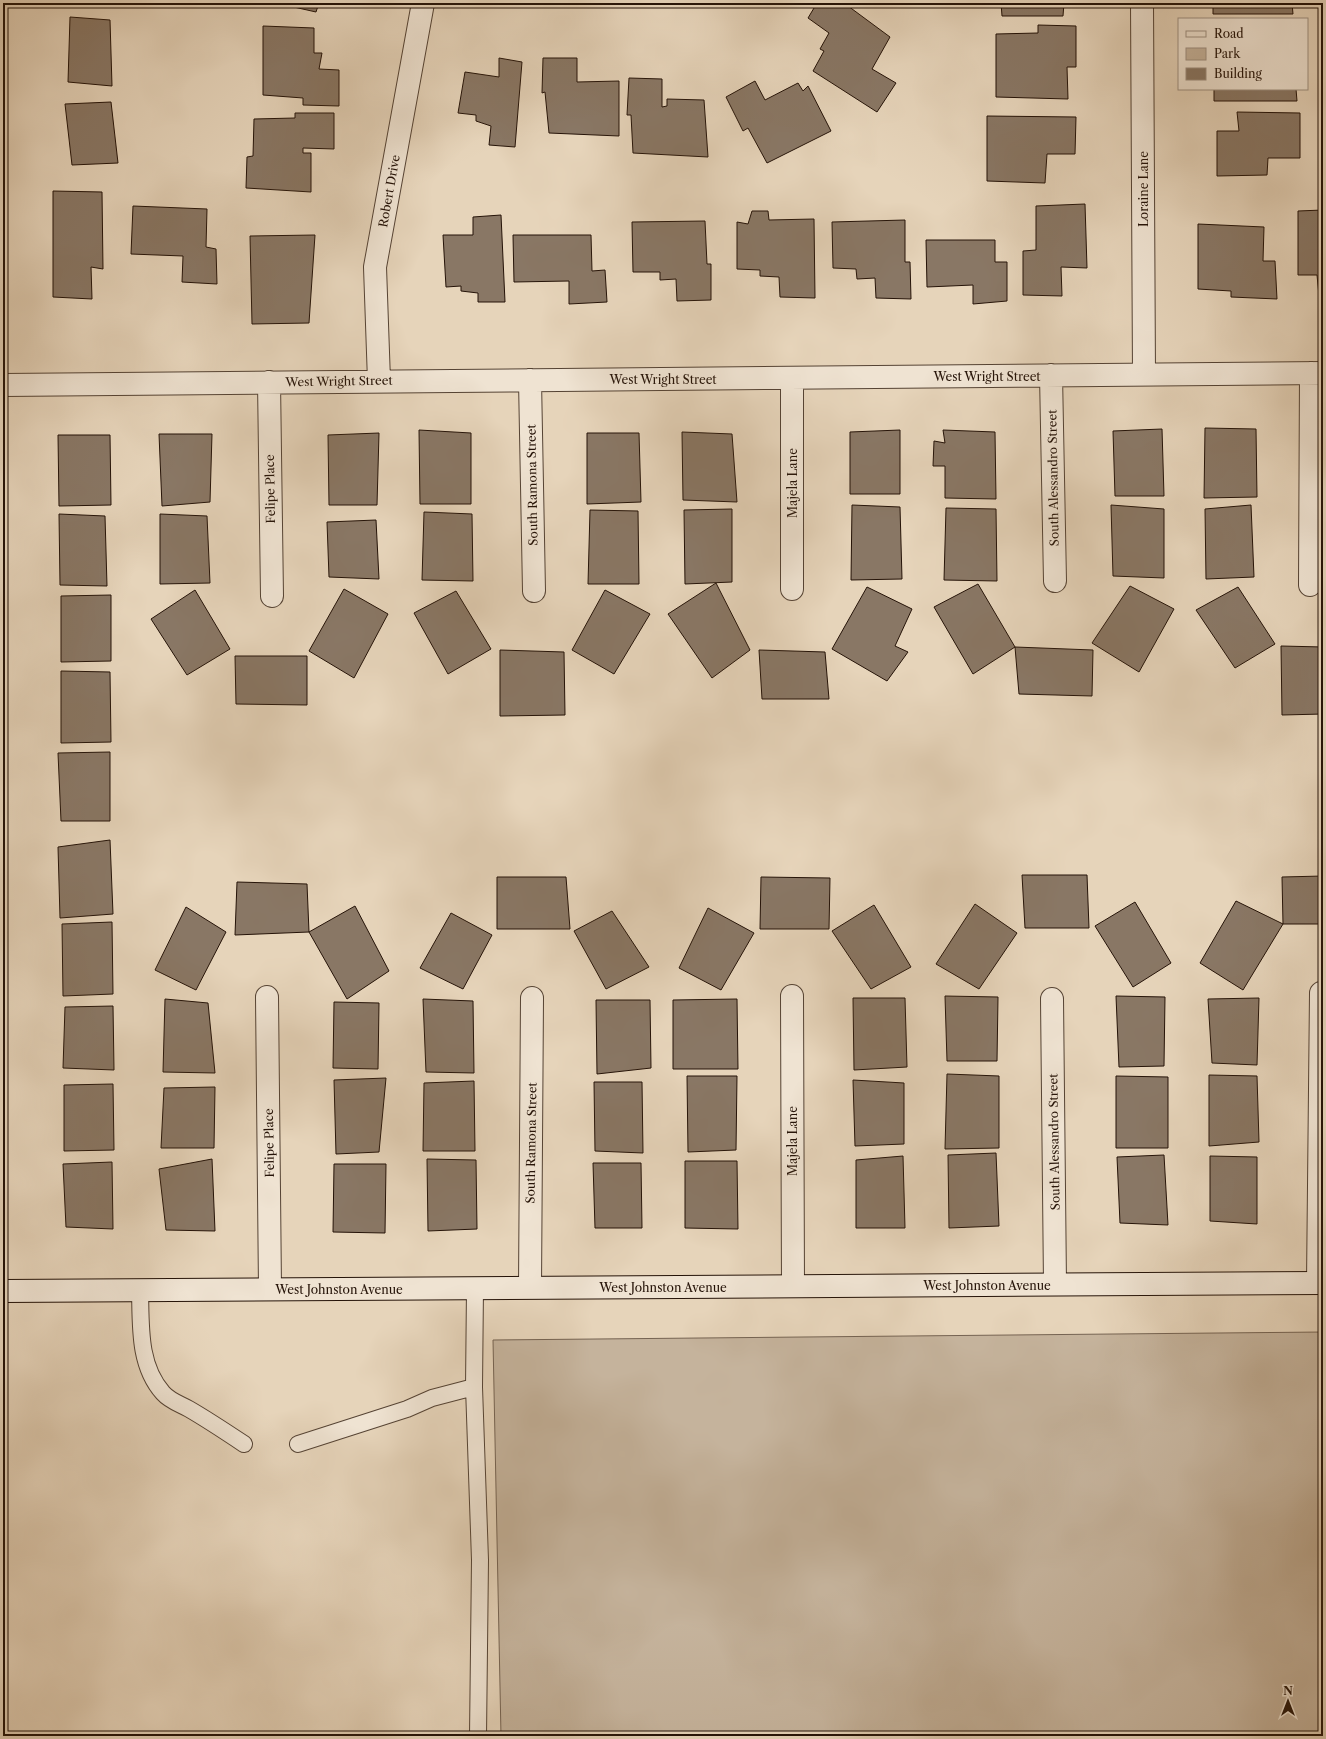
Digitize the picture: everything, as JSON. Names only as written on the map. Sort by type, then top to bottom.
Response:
[{"type":"street","name":"Robert Drive","points":[[379,381],[375,267],[424,3]]},
{"type":"street","name":"Loraine Lane","points":[[1142,3],[1144,374]]},
{"type":"street","name":"West Wright Street","points":[[3,384],[1317,373]]},
{"type":"street","points":[[1310,585],[1317,373]]},
{"type":"street","name":"South Alessandro Street","points":[[1051,375],[1055,581]]},
{"type":"street","name":"Majela Lane","points":[[792,378],[792,589]]},
{"type":"street","name":"South Ramona Street","points":[[530,380],[534,591]]},
{"type":"street","name":"Felipe Place","points":[[269,382],[272,596]]},
{"type":"street","points":[[1320,1283],[1321,993]]},
{"type":"street","name":"Majela Lane","points":[[792,996],[793,1286]]},
{"type":"street","name":"Felipe Place","points":[[267,997],[270,1289]]},
{"type":"street","name":"South Ramona Street","points":[[530,1287],[532,998]]},
{"type":"street","name":"South Alessandro Street","points":[[1052,999],[1055,1284]]},
{"type":"street","name":"West Johnston Avenue","points":[[3,1291],[1320,1283]]},
{"type":"lane","points":[[475,1288],[474,1387],[480,1560],[478,1736]]},
{"type":"lane","points":[[140,1290],[141,1330],[149,1370],[164,1394],[175,1403],[189,1409],[244,1444]]},
{"type":"lane","points":[[298,1444],[407,1409],[432,1398],[474,1387]]},
{"type":"green space","points":[[1323,1332],[1323,1736],[501,1736],[493,1340]]},
{"type":"building","points":[[67,3],[124,3],[125,5],[67,6]]},
{"type":"building","points":[[276,3],[319,3],[316,12]]},
{"type":"building","points":[[817,3],[844,3],[890,37],[872,69],[896,83],[877,112],[813,71],[824,51],[820,49],[829,33],[808,18]]},
{"type":"building","points":[[1001,3],[1064,3],[1063,16],[1002,16]]},
{"type":"building","points":[[1213,3],[1292,3],[1293,14],[1213,14]]},
{"type":"building","points":[[70,17],[110,20],[112,86],[68,82]]},
{"type":"building","points":[[1038,25],[1076,26],[1076,67],[1067,67],[1068,99],[996,97],[996,34],[1038,33]]},
{"type":"building","points":[[263,26],[314,28],[314,53],[322,53],[319,69],[339,70],[339,106],[303,105],[303,98],[263,95]]},
{"type":"building","points":[[499,58],[522,62],[515,147],[489,145],[491,126],[476,121],[476,115],[458,113],[465,72],[499,77]]},
{"type":"building","points":[[543,58],[577,58],[577,82],[619,81],[619,136],[549,133],[545,92],[542,93]]},
{"type":"building","points":[[629,78],[662,79],[662,107],[667,106],[667,99],[704,100],[708,157],[633,153],[631,115],[627,115]]},
{"type":"building","points":[[755,81],[765,100],[798,83],[803,91],[808,86],[831,131],[767,163],[748,128],[743,131],[726,97]]},
{"type":"building","points":[[1214,90],[1296,90],[1297,101],[1214,101]]},
{"type":"building","points":[[111,102],[118,163],[72,165],[65,104]]},
{"type":"building","points":[[1237,112],[1300,113],[1300,158],[1268,158],[1267,175],[1217,176],[1217,131],[1239,131]]},
{"type":"building","points":[[295,113],[334,113],[334,149],[303,148],[303,153],[311,153],[311,192],[246,188],[247,157],[253,156],[254,119],[295,118]]},
{"type":"building","points":[[987,116],[1076,117],[1075,154],[1047,154],[1045,183],[987,181]]},
{"type":"building","points":[[53,191],[102,192],[103,269],[91,267],[92,299],[53,297]]},
{"type":"building","points":[[1085,204],[1087,268],[1061,267],[1062,296],[1023,295],[1023,251],[1036,250],[1036,206]]},
{"type":"building","points":[[133,206],[207,209],[206,247],[216,249],[217,284],[182,282],[183,256],[131,254]]},
{"type":"building","points":[[1323,210],[1323,296],[1319,296],[1317,275],[1298,275],[1298,211]]},
{"type":"building","points":[[752,211],[768,211],[769,220],[814,219],[815,298],[780,297],[779,277],[760,276],[760,270],[737,269],[737,222],[748,224]]},
{"type":"building","points":[[501,215],[505,302],[478,302],[478,293],[461,291],[461,286],[446,287],[443,235],[473,235],[473,217]]},
{"type":"building","points":[[905,220],[905,262],[910,262],[911,299],[876,298],[875,278],[857,279],[856,269],[833,268],[832,222]]},
{"type":"building","points":[[705,221],[707,264],[711,264],[711,300],[677,301],[676,279],[660,280],[660,272],[633,272],[632,222]]},
{"type":"building","points":[[1198,224],[1264,227],[1263,261],[1275,261],[1277,299],[1231,297],[1231,291],[1198,289]]},
{"type":"building","points":[[315,235],[309,323],[252,324],[250,236]]},
{"type":"building","points":[[513,235],[591,235],[592,271],[605,270],[607,302],[569,304],[569,281],[514,282]]},
{"type":"building","points":[[926,240],[995,240],[995,262],[1007,262],[1007,301],[973,304],[973,285],[927,287]]},
{"type":"building","points":[[1205,428],[1256,429],[1257,497],[1204,498]]},
{"type":"building","points":[[1162,429],[1164,496],[1115,496],[1113,431]]},
{"type":"building","points":[[419,430],[471,433],[471,504],[420,504]]},
{"type":"building","points":[[900,430],[900,494],[850,494],[850,432]]},
{"type":"building","points":[[943,430],[995,432],[996,499],[945,498],[945,466],[933,466],[934,441],[945,443]]},
{"type":"building","points":[[682,432],[732,434],[737,502],[683,500]]},
{"type":"building","points":[[379,433],[377,505],[329,505],[328,435]]},
{"type":"building","points":[[587,433],[639,433],[641,502],[587,504]]},
{"type":"building","points":[[159,434],[212,434],[210,502],[162,506]]},
{"type":"building","points":[[58,435],[110,435],[111,505],[59,506]]},
{"type":"building","points":[[852,505],[900,507],[902,579],[851,580]]},
{"type":"building","points":[[1111,505],[1164,509],[1164,578],[1113,576]]},
{"type":"building","points":[[1251,505],[1254,577],[1206,579],[1205,509]]},
{"type":"building","points":[[946,508],[996,509],[997,581],[944,580]]},
{"type":"building","points":[[732,509],[732,582],[685,584],[684,510]]},
{"type":"building","points":[[590,510],[638,511],[639,584],[588,584]]},
{"type":"building","points":[[424,512],[472,514],[473,581],[422,580]]},
{"type":"building","points":[[59,514],[105,516],[107,586],[60,585]]},
{"type":"building","points":[[160,514],[207,516],[210,583],[160,584]]},
{"type":"building","points":[[376,520],[379,579],[329,577],[327,522]]},
{"type":"building","points":[[716,583],[750,650],[712,678],[668,614]]},
{"type":"building","points":[[978,584],[1015,647],[973,674],[934,607]]},
{"type":"building","points":[[1130,586],[1174,609],[1139,672],[1092,643]]},
{"type":"building","points":[[867,587],[912,609],[895,646],[908,652],[887,681],[832,649]]},
{"type":"building","points":[[1238,587],[1275,644],[1235,668],[1196,610]]},
{"type":"building","points":[[344,589],[388,614],[354,678],[309,651]]},
{"type":"building","points":[[195,590],[230,649],[187,675],[151,619]]},
{"type":"building","points":[[605,590],[650,614],[614,674],[572,650]]},
{"type":"building","points":[[456,591],[491,649],[448,674],[414,613]]},
{"type":"building","points":[[111,595],[111,661],[61,662],[61,596]]},
{"type":"building","points":[[1281,646],[1323,647],[1323,714],[1282,715]]},
{"type":"building","points":[[1015,647],[1093,650],[1092,696],[1019,694]]},
{"type":"building","points":[[500,650],[564,652],[565,715],[500,716]]},
{"type":"building","points":[[759,650],[825,652],[829,699],[762,699]]},
{"type":"building","points":[[235,656],[307,656],[307,705],[236,704]]},
{"type":"building","points":[[61,671],[110,672],[111,742],[61,743]]},
{"type":"building","points":[[110,752],[110,821],[61,821],[58,753]]},
{"type":"building","points":[[110,840],[113,914],[60,918],[58,847]]},
{"type":"building","points":[[1022,875],[1087,875],[1089,928],[1025,928]]},
{"type":"building","points":[[1323,876],[1323,924],[1283,924],[1282,877]]},
{"type":"building","points":[[497,877],[566,877],[570,929],[497,929]]},
{"type":"building","points":[[761,877],[830,878],[829,929],[760,929]]},
{"type":"building","points":[[237,882],[307,884],[309,932],[235,935]]},
{"type":"building","points":[[1236,901],[1283,924],[1243,990],[1200,963]]},
{"type":"building","points":[[1135,902],[1171,963],[1133,987],[1095,926]]},
{"type":"building","points":[[975,904],[1017,933],[979,989],[936,964]]},
{"type":"building","points":[[874,905],[911,967],[871,989],[832,931]]},
{"type":"building","points":[[355,906],[389,971],[347,999],[309,932]]},
{"type":"building","points":[[186,907],[226,932],[196,990],[155,970]]},
{"type":"building","points":[[708,908],[754,933],[721,990],[679,968]]},
{"type":"building","points":[[612,911],[649,967],[606,989],[574,931]]},
{"type":"building","points":[[451,913],[492,935],[463,989],[420,968]]},
{"type":"building","points":[[112,922],[113,994],[63,996],[62,924]]},
{"type":"building","points":[[945,996],[998,997],[997,1061],[947,1061]]},
{"type":"building","points":[[1116,996],[1165,997],[1164,1066],[1119,1067]]},
{"type":"building","points":[[853,998],[905,998],[907,1067],[854,1070]]},
{"type":"building","points":[[1259,998],[1257,1065],[1212,1063],[1208,999]]},
{"type":"building","points":[[165,999],[208,1003],[215,1073],[163,1072]]},
{"type":"building","points":[[423,999],[473,1001],[474,1073],[426,1072]]},
{"type":"building","points":[[737,999],[738,1069],[673,1069],[673,1000]]},
{"type":"building","points":[[596,1000],[650,1000],[651,1068],[597,1074]]},
{"type":"building","points":[[334,1002],[379,1003],[378,1069],[333,1068]]},
{"type":"building","points":[[113,1006],[114,1070],[63,1068],[65,1007]]},
{"type":"building","points":[[947,1074],[999,1076],[999,1148],[945,1149]]},
{"type":"building","points":[[1209,1075],[1257,1076],[1259,1142],[1209,1146]]},
{"type":"building","points":[[687,1076],[737,1076],[736,1150],[688,1152]]},
{"type":"building","points":[[1116,1076],[1168,1077],[1168,1148],[1116,1148]]},
{"type":"building","points":[[386,1078],[379,1152],[336,1154],[334,1080]]},
{"type":"building","points":[[853,1080],[904,1083],[904,1144],[855,1146]]},
{"type":"building","points":[[474,1081],[475,1151],[423,1151],[424,1083]]},
{"type":"building","points":[[594,1082],[642,1082],[643,1153],[595,1151]]},
{"type":"building","points":[[113,1084],[114,1150],[64,1151],[64,1085]]},
{"type":"building","points":[[215,1087],[214,1148],[161,1148],[164,1088]]},
{"type":"building","points":[[996,1153],[999,1226],[949,1228],[948,1155]]},
{"type":"building","points":[[1164,1155],[1168,1225],[1120,1223],[1117,1157]]},
{"type":"building","points":[[903,1156],[905,1228],[856,1228],[856,1160]]},
{"type":"building","points":[[1210,1156],[1257,1157],[1257,1224],[1210,1221]]},
{"type":"building","points":[[212,1159],[215,1231],[166,1230],[159,1169]]},
{"type":"building","points":[[427,1159],[476,1160],[477,1229],[428,1231]]},
{"type":"building","points":[[685,1161],[737,1161],[738,1229],[685,1228]]},
{"type":"building","points":[[112,1162],[113,1229],[66,1227],[63,1164]]},
{"type":"building","points":[[593,1163],[641,1163],[642,1228],[595,1228]]},
{"type":"building","points":[[334,1164],[386,1164],[385,1233],[333,1232]]}]
